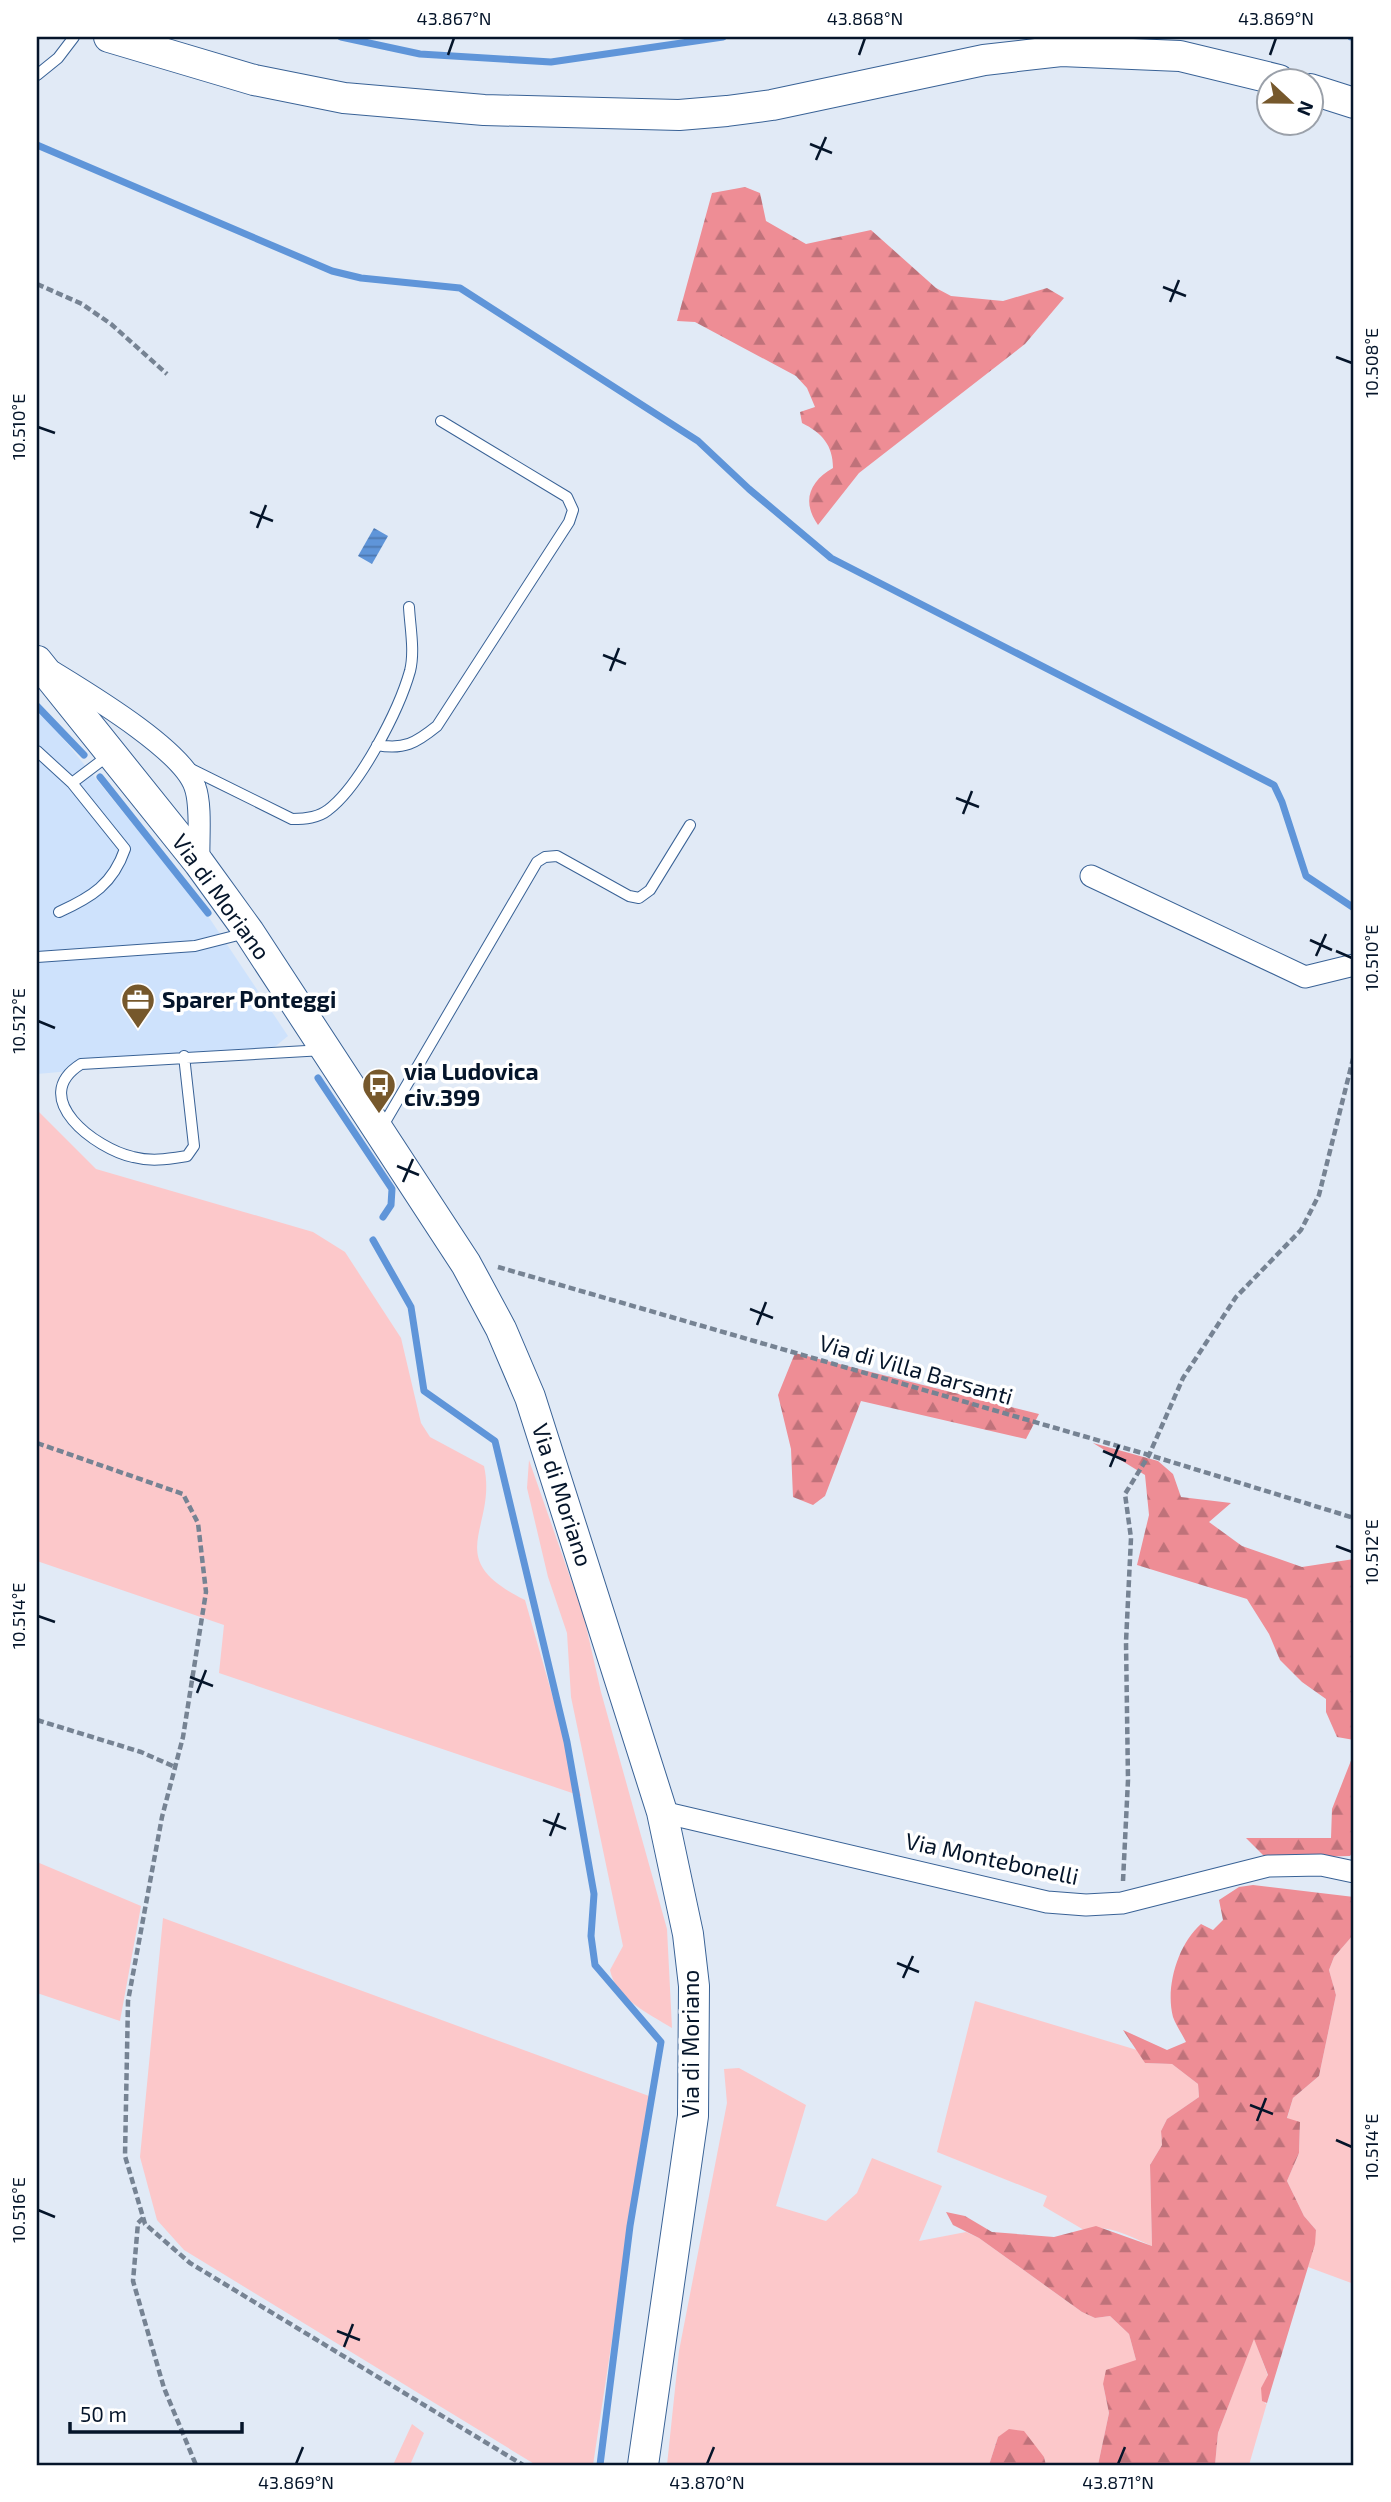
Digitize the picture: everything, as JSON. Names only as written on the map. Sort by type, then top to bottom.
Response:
[{"type":"main road","points":[[109,37],[254,80],[344,98],[484,110],[679,114],[727,111],[772,105],[985,60],[1061,51],[1180,56],[1254,74]]},
{"type":"main road","points":[[1324,93],[1354,103]]},
{"type":"main road","name":"Via di Moriano","points":[[37,662],[199,863],[249,932],[466,1264],[501,1329],[530,1397],[662,1812],[688,1934],[694,1986],[695,2059],[687,2169],[643,2465]]},
{"type":"street","points":[[37,662],[113,709],[176,762],[195,786],[199,863]]},
{"type":"street","points":[[1091,876],[1305,977],[1354,965]]},
{"type":"street","name":"Via Montebonelli","points":[[662,1812],[1047,1902],[1086,1905],[1122,1903],[1268,1866],[1321,1865],[1354,1872]]},
{"type":"lane","points":[[37,75],[58,58],[74,37]]},
{"type":"lane","points":[[377,745],[398,749],[417,743],[437,726],[569,522],[573,510],[567,497],[441,421]]},
{"type":"lane","points":[[176,762],[292,819],[311,818],[328,811],[388,727],[410,671],[412,656],[409,607]]},
{"type":"lane","points":[[37,751],[72,783],[125,849],[117,873],[81,902],[59,912]]},
{"type":"lane","points":[[72,783],[112,753]]},
{"type":"lane","points":[[380,1132],[537,862],[545,856],[557,856],[629,897],[639,898],[650,890],[690,825]]},
{"type":"lane","points":[[37,957],[195,946],[249,932]]},
{"type":"lane","points":[[184,1056],[194,1146],[187,1156],[160,1161],[132,1157],[103,1145],[66,1115],[60,1087],[68,1072],[81,1064],[184,1056],[326,1050]]},
{"type":"path","points":[[37,284],[82,304],[111,324],[167,374]]},
{"type":"path","points":[[1122,1903],[1128,1780],[1126,1642],[1131,1538],[1125,1494],[1149,1455],[1183,1378],[1236,1297],[1301,1230],[1319,1195],[1354,1055]]},
{"type":"path","name":"Via di Villa Barsanti","points":[[466,1264],[481,1262],[1149,1455],[1354,1518]]},
{"type":"path","points":[[37,1443],[183,1494],[198,1523],[206,1592],[183,1737],[162,1817],[128,2001],[125,2157],[145,2224],[190,2263],[523,2465]]},
{"type":"path","points":[[37,1720],[141,1752],[175,1767]]},
{"type":"path","points":[[143,2218],[138,2223],[133,2281],[164,2388],[196,2465]]},
{"type":"shaded area","points":[[37,713],[48,720],[210,919],[288,1036],[266,1054],[37,1074]]},
{"type":"shaded area","points":[[37,1110],[96,1169],[313,1232],[345,1252],[401,1338],[421,1423],[430,1437],[484,1466],[486,1488],[477,1541],[478,1556],[484,1570],[499,1585],[525,1600],[581,1796],[219,1673],[224,1625],[37,1561]]},
{"type":"shaded area","points":[[529,1460],[584,1617],[601,1692],[667,1929],[672,2028],[643,2011],[626,1997],[613,1980],[610,1970],[623,1946],[571,1697],[567,1633],[548,1577],[527,1488]]},
{"type":"shaded area","points":[[37,1862],[141,1906],[120,2021],[37,1993]]},
{"type":"shaded area","points":[[163,1918],[649,2096],[593,2465],[536,2465],[184,2250],[157,2220],[140,2157]]},
{"type":"shaded area","points":[[1354,1934],[1354,2284],[1308,2267],[1316,2230],[1304,2216],[1287,2181],[1299,2153],[1300,2123],[1287,2119],[1293,2098],[1319,2076],[1336,1995],[1329,1970],[1334,1957]]},
{"type":"shaded area","points":[[975,2001],[1137,2050],[1145,2063],[1172,2064],[1198,2084],[1199,2097],[1167,2119],[1161,2131],[1162,2145],[1150,2165],[1152,2246],[1102,2228],[1084,2230],[1043,2206],[1047,2196],[937,2152]]},
{"type":"shaded area","points":[[739,2068],[806,2105],[776,2206],[826,2221],[857,2193],[872,2158],[942,2186],[919,2241],[966,2232],[979,2238],[1082,2312],[1095,2318],[1110,2316],[1129,2334],[1136,2360],[1103,2384],[1109,2413],[1098,2465],[1046,2465],[1044,2457],[998,2437],[989,2465],[667,2465],[679,2351],[727,2103],[724,2069]]},
{"type":"shaded area","points":[[1254,2338],[1268,2376],[1265,2404],[1267,2403],[1249,2465],[1215,2465],[1218,2433]]},
{"type":"shaded area","points":[[412,2424],[424,2433],[410,2465],[393,2465]]},
{"type":"green space","points":[[745,187],[760,193],[766,221],[806,244],[871,230],[936,288],[951,296],[1003,301],[1047,288],[1064,298],[1025,344],[859,473],[818,525],[810,508],[810,492],[819,479],[833,468],[831,453],[825,441],[802,423],[800,412],[815,407],[807,388],[796,376],[695,322],[677,321],[712,193]]},
{"type":"green space","points":[[795,1353],[1039,1414],[1026,1439],[861,1401],[825,1496],[813,1505],[793,1497],[791,1449],[778,1395]]},
{"type":"green space","points":[[1093,1443],[1158,1461],[1173,1474],[1181,1497],[1231,1503],[1209,1522],[1242,1546],[1302,1567],[1354,1559],[1354,1740],[1337,1737],[1326,1712],[1326,1699],[1302,1682],[1280,1660],[1269,1634],[1247,1599],[1137,1565],[1149,1515],[1145,1475]]},
{"type":"green space","points":[[1352,1758],[1354,1850],[1350,1856],[1266,1858],[1246,1838],[1331,1838],[1332,1809]]},
{"type":"green space","points":[[1253,1885],[1354,1897],[1354,1934],[1334,1957],[1329,1970],[1336,1995],[1319,2076],[1293,2098],[1287,2118],[1300,2122],[1299,2153],[1287,2181],[1304,2216],[1316,2230],[1315,2244],[1267,2403],[1262,2401],[1261,2388],[1268,2375],[1254,2339],[1218,2433],[1215,2465],[1098,2465],[1109,2413],[1103,2384],[1106,2370],[1136,2360],[1129,2334],[1110,2316],[1095,2318],[1082,2312],[979,2238],[953,2225],[946,2212],[965,2216],[992,2232],[1054,2237],[1096,2226],[1152,2246],[1150,2165],[1162,2145],[1161,2131],[1167,2119],[1199,2097],[1198,2084],[1172,2064],[1145,2063],[1123,2030],[1167,2050],[1186,2042],[1173,2017],[1171,2005],[1172,1980],[1180,1954],[1201,1924],[1213,1930],[1223,1920],[1219,1900],[1239,1887]]},
{"type":"green space","points":[[1009,2429],[1024,2431],[1044,2457],[1046,2465],[989,2465],[998,2437]]},
{"type":"water","points":[[374,528],[388,536],[372,564],[358,556]]},
{"type":"waterway","points":[[341,37],[420,54],[551,62],[723,37]]},
{"type":"waterway","points":[[37,145],[332,271],[361,278],[460,288],[698,441],[749,489],[831,558],[1274,785],[1306,876],[1354,908]]},
{"type":"waterway","points":[[37,706],[84,755]]},
{"type":"waterway","points":[[100,777],[208,913]]},
{"type":"waterway","points":[[318,1078],[392,1189],[391,1205],[383,1217]]},
{"type":"waterway","points":[[373,1240],[411,1307],[424,1391],[495,1441],[567,1742],[594,1894],[591,1936],[595,1965],[661,2042],[630,2226],[600,2465]]},
{"type":"place","name":"Sparer Ponteggi","points":[[138,1030]]},
{"type":"place","name":"via Ludovica civ.399","points":[[379,1115]]}]
